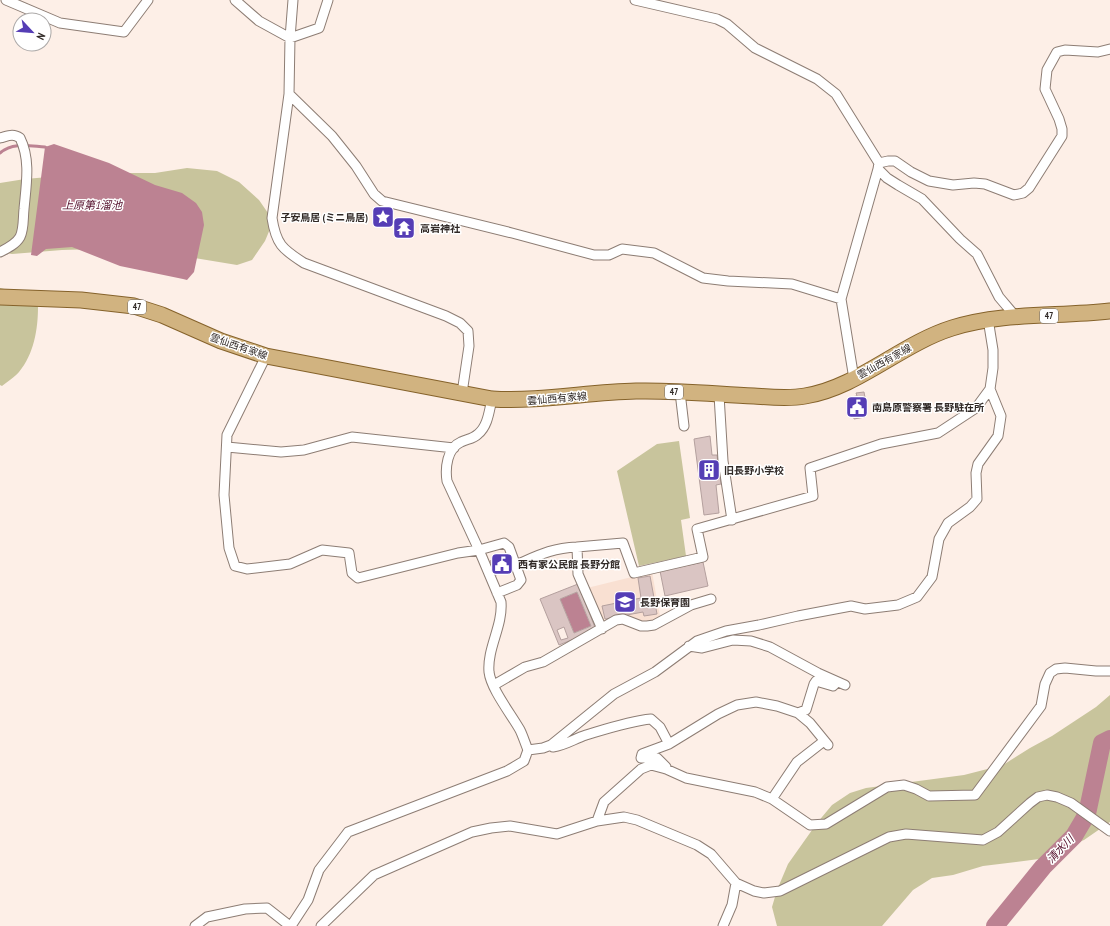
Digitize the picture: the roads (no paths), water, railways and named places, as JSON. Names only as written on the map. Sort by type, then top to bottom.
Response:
[{"type":"main road","name":"雲仙西有家線","points":[[0,297],[81,300],[134,306],[162,315],[221,341],[266,356],[492,400],[517,401],[636,391],[775,397],[804,396],[828,390],[854,379],[918,343],[951,328],[988,319],[1082,315],[1110,312]]},
{"type":"street","points":[[6,0],[60,23],[124,32],[148,0]]},
{"type":"street","points":[[235,0],[259,21],[290,38],[319,28],[328,0]]},
{"type":"street","points":[[293,0],[290,38],[289,94],[272,218],[274,232],[279,244],[288,253],[304,263],[446,316],[460,323],[468,331],[469,346],[462,393]]},
{"type":"street","points":[[635,0],[717,19],[727,24],[755,48],[817,79],[836,94],[878,166],[888,178],[922,199],[960,239],[977,254],[999,296],[1016,317]]},
{"type":"street","points":[[854,379],[841,299],[878,166],[888,161],[895,161],[911,172],[929,181],[953,185],[974,183],[985,184],[1014,195],[1023,193],[1029,188],[1062,136],[1062,128],[1045,89],[1047,70],[1057,52],[1065,50],[1098,52],[1110,49]]},
{"type":"street","points":[[289,94],[332,136],[356,166],[374,194],[382,201],[594,255],[609,255],[622,248],[654,253],[703,278],[728,281],[792,284],[841,299]]},
{"type":"street","points":[[0,138],[12,134],[17,135],[20,138],[23,145],[27,175],[20,237],[14,244],[0,252]]},
{"type":"street","points":[[516,565],[547,551],[562,548],[623,543],[634,573],[703,557],[697,529],[813,496],[810,468],[881,444],[938,433],[976,408],[990,389],[993,368],[993,350],[988,319]]},
{"type":"street","points":[[266,356],[228,435],[224,495],[229,548],[235,566],[247,569],[290,564],[322,550],[349,553],[352,573],[358,578],[504,543],[509,547],[521,577],[520,583],[497,593]]},
{"type":"street","points":[[528,750],[543,748],[551,745],[614,694],[655,672],[697,641],[726,631],[850,606],[865,609],[898,605],[917,597],[932,577],[939,539],[948,523],[970,507],[977,499],[976,473],[978,464],[998,436],[1001,416],[990,389]]},
{"type":"street","points":[[680,392],[684,426]]},
{"type":"street","points":[[719,394],[723,461],[732,520]]},
{"type":"street","points":[[195,926],[207,917],[245,909],[267,908],[291,926],[308,900],[319,870],[348,832],[507,771],[524,761],[528,750],[520,731],[494,685],[489,672],[490,659],[502,611],[501,602],[447,481],[445,470],[454,448],[459,443],[474,438],[486,423],[492,400]]},
{"type":"street","points":[[227,447],[281,452],[304,450],[352,437],[454,448]]},
{"type":"street","points":[[577,547],[578,574],[602,629]]},
{"type":"street","points":[[494,685],[525,668],[542,662],[616,620],[623,619],[641,626],[654,625],[691,605],[711,600]]},
{"type":"street","points":[[689,646],[702,648],[733,640],[751,641],[770,647],[841,684],[833,686],[816,681],[806,710],[798,713]]},
{"type":"street","points":[[597,821],[604,802],[641,769],[651,765],[666,769],[686,778],[755,792],[772,799],[810,826],[826,824],[886,787],[904,785],[916,788],[929,796],[975,795],[1041,706],[1045,684],[1050,673],[1056,669],[1065,668],[1110,671]]},
{"type":"street","points":[[666,769],[666,767],[657,758],[641,758],[642,754],[669,744],[718,714],[737,705],[756,702],[777,706],[798,713],[810,723],[826,743],[797,762],[772,799]]},
{"type":"street","points":[[551,745],[554,747],[565,745],[585,736],[640,720],[651,719],[660,728],[669,744]]},
{"type":"street","points":[[322,926],[374,875],[472,832],[491,828],[510,826],[557,834],[597,821],[624,817],[637,820],[697,845],[711,854],[736,883],[754,891],[764,893],[780,891],[888,837],[906,834],[983,840],[998,832],[1038,797],[1047,795],[1057,797],[1071,803],[1110,830]]},
{"type":"street","points":[[723,926],[732,905],[736,883]]},
{"type":"water","name":"上原第1溜池","points":[[54,144],[109,163],[155,185],[182,193],[196,203],[202,212],[204,225],[194,272],[187,280],[120,266],[72,247],[46,249],[37,256],[31,255],[45,147]]},
{"type":"water","points":[[577,592],[591,626],[574,633],[560,599]]},
{"type":"waterway","points":[[0,153],[10,147],[16,146],[45,147],[48,149]]},
{"type":"waterway","name":"清水川","points":[[995,926],[1043,867],[1074,836],[1087,814],[1102,743],[1110,739]]},
{"type":"place","name":"子安鳥居 (ミニ鳥居)","points":[[383,217]]},
{"type":"place","name":"高岩神社","points":[[404,228]]},
{"type":"place","name":"南島原警察署 長野駐在所","points":[[857,407]]},
{"type":"place","name":"旧長野小学校","points":[[709,470]]},
{"type":"place","name":"西有家公民館 長野分館","points":[[502,564]]},
{"type":"place","name":"長野保育園","points":[[625,602]]}]
